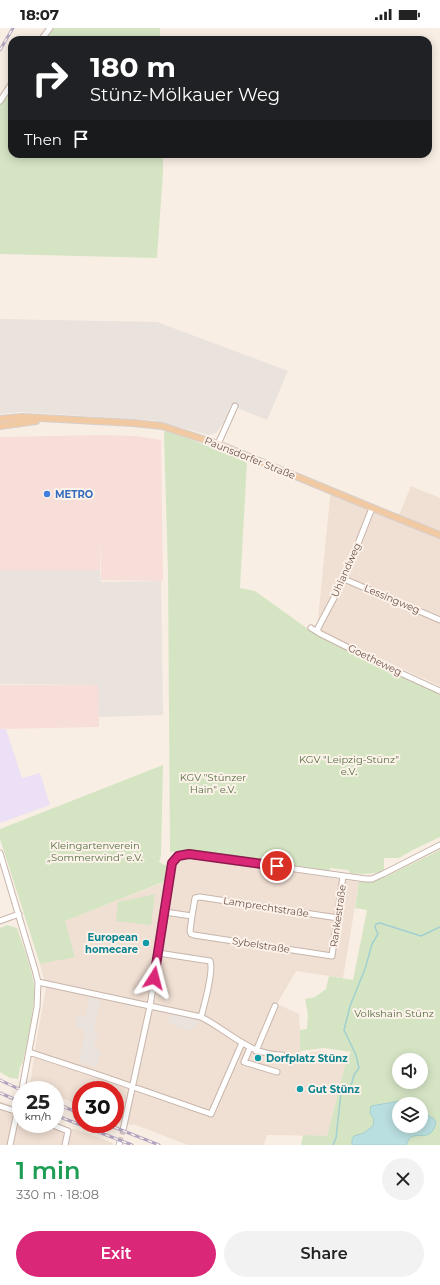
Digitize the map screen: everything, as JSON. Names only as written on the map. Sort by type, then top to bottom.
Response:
[{"type":"main road","name":"Paunsdorfer Straße","points":[[0,419],[22,417],[154,424],[185,432],[218,444],[440,535]]},
{"type":"main road","name":"Paunsdorfer Straße","points":[[0,426],[51,418]]},
{"type":"street","points":[[0,101],[8,89]]},
{"type":"street","points":[[218,444],[235,406]]},
{"type":"street","name":"Uhlandweg","points":[[318,631],[318,628],[344,578],[372,508]]},
{"type":"street","name":"Lessingweg","points":[[344,578],[440,620]]},
{"type":"street","name":"Goetheweg","points":[[311,628],[381,664],[440,690]]},
{"type":"street","points":[[124,1125],[150,1006],[172,863],[178,856],[189,854],[360,879],[372,879],[440,844]]},
{"type":"street","points":[[0,853],[38,982],[37,1007],[24,1081]]},
{"type":"street","name":"Rankestraße","points":[[332,956],[343,876]]},
{"type":"street","name":"Lamprechtstraße","points":[[192,916],[195,898],[200,897],[338,918]]},
{"type":"street","points":[[165,912],[192,916]]},
{"type":"street","points":[[0,921],[19,914]]},
{"type":"street","name":"Sybelstraße","points":[[192,916],[191,934],[332,956]]},
{"type":"street","points":[[158,954],[210,961],[210,972],[201,1017]]},
{"type":"street","points":[[38,982],[201,1017],[256,1051],[272,1055],[282,1055]]},
{"type":"street","points":[[256,1051],[274,1006]]},
{"type":"street","points":[[29,1052],[211,1114],[242,1043]]},
{"type":"street","points":[[250,1048],[244,1062],[277,1072]]},
{"type":"street","points":[[0,1106],[12,1110]]},
{"type":"street","points":[[64,1129],[68,1131],[65,1145]]},
{"type":"street","points":[[10,1145],[13,1133]]},
{"type":"shaded area","points":[[0,319],[157,322],[288,371],[267,420],[231,405],[225,420],[216,433],[209,435],[152,420],[21,412],[0,414]]},
{"type":"shaded area","points":[[101,435],[136,436],[161,440],[163,581],[101,580],[101,543],[100,570],[0,570],[0,437]]},
{"type":"shaded area","points":[[411,486],[440,498],[440,686],[317,630],[331,487],[399,515]]},
{"type":"shaded area","points":[[0,570],[100,570],[101,582],[161,581],[163,715],[99,717],[98,685],[0,684]]},
{"type":"shaded area","points":[[0,685],[99,685],[99,727],[0,729]]},
{"type":"shaded area","points":[[0,729],[6,729],[22,778],[40,773],[50,805],[0,823]]},
{"type":"shaded area","points":[[190,857],[359,882],[343,978],[296,971],[277,1004],[299,1014],[301,1054],[321,1051],[347,1058],[327,1136],[267,1135],[264,1145],[188,1145],[136,1125],[124,1123],[124,1081],[72,1081],[72,1102],[64,1099],[64,1081],[31,1081],[46,988],[40,964],[75,956],[64,921],[173,879],[174,867],[182,858]]},
{"type":"shaded area","points":[[89,997],[100,999],[94,1031],[98,1032],[94,1048],[101,1051],[96,1068],[79,1061],[85,1030],[75,1028],[77,1016],[85,1017]]},
{"type":"shaded area","points":[[171,1013],[200,1020],[191,1031],[167,1022]]},
{"type":"shaded area","points":[[0,1101],[12,1106],[12,1133],[64,1133],[64,1127],[72,1129],[72,1133],[86,1133],[113,1143],[113,1145],[0,1145]]},
{"type":"green space","points":[[52,28],[160,28],[160,36],[47,36]]},
{"type":"green space","points":[[8,93],[8,158],[163,158],[157,258],[0,254],[0,105]]},
{"type":"green space","points":[[165,431],[187,438],[247,462],[240,588],[255,591],[308,629],[440,694],[440,837],[399,858],[384,858],[384,871],[367,874],[354,874],[350,873],[348,870],[330,868],[330,871],[190,850],[170,852],[168,573]]},
{"type":"green space","name":"Kleingartenverein „Sommerwind“ e.V.","points":[[163,765],[161,856],[159,862],[167,866],[168,871],[166,881],[65,921],[75,957],[40,964],[0,839],[0,829]]},
{"type":"green space","name":"Volkshain Stünz","points":[[440,850],[440,1145],[301,1145],[303,1135],[327,1136],[347,1058],[351,1052],[324,1048],[300,1051],[300,1030],[307,1029],[308,1015],[305,999],[315,997],[326,989],[329,976],[353,980],[367,910],[355,908],[359,882],[372,882]]},
{"type":"green space","points":[[155,894],[151,925],[116,921],[118,902]]},
{"type":"green space","points":[[7,925],[17,928],[29,963],[34,985],[34,1003],[31,1023],[18,1079],[10,1078],[0,1072],[0,928]]},
{"type":"water","points":[[392,1102],[392,1133],[428,1133],[428,1115],[436,1122],[434,1129],[427,1135],[412,1137],[406,1145],[352,1145],[352,1139],[354,1136],[364,1133],[373,1126],[374,1119],[370,1113],[371,1106]]},
{"type":"waterway","points":[[333,1145],[336,1138],[341,1093],[350,1090],[354,1075],[359,1068],[356,1055],[344,1030],[350,1006],[365,969],[372,944],[378,934],[375,927],[376,924],[380,923],[421,936],[440,927]]},
{"type":"waterway","points":[[350,1090],[357,1090],[359,1092]]},
{"type":"tunnel","points":[[120,1142],[122,1133]]},
{"type":"railway","points":[[8,36],[13,28]]},
{"type":"railway","points":[[0,50],[8,36]]},
{"type":"railway","points":[[0,1080],[12,1086]]},
{"type":"railway","points":[[0,1093],[12,1098]]},
{"type":"railway","points":[[64,1107],[72,1110]]},
{"type":"railway","points":[[64,1119],[132,1145]]},
{"type":"railway","points":[[124,1131],[159,1145]]},
{"type":"place","name":"METRO","points":[[47,494]]},
{"type":"place","name":"European homecare","points":[[146,943]]},
{"type":"place","name":"Dorfplatz Stünz","points":[[258,1058]]},
{"type":"place","name":"Gut Stünz","points":[[300,1089]]},
{"type":"route","points":[[154,978],[172,863],[178,856],[182,854],[189,854],[277,866]]},
{"type":"park label","name":"KGV \"Leipzig-Stünz\" e.V.","points":[[349,764]]},
{"type":"park label","name":"KGV \"Stünzer Hain\" e.V.","points":[[213,782]]}]
